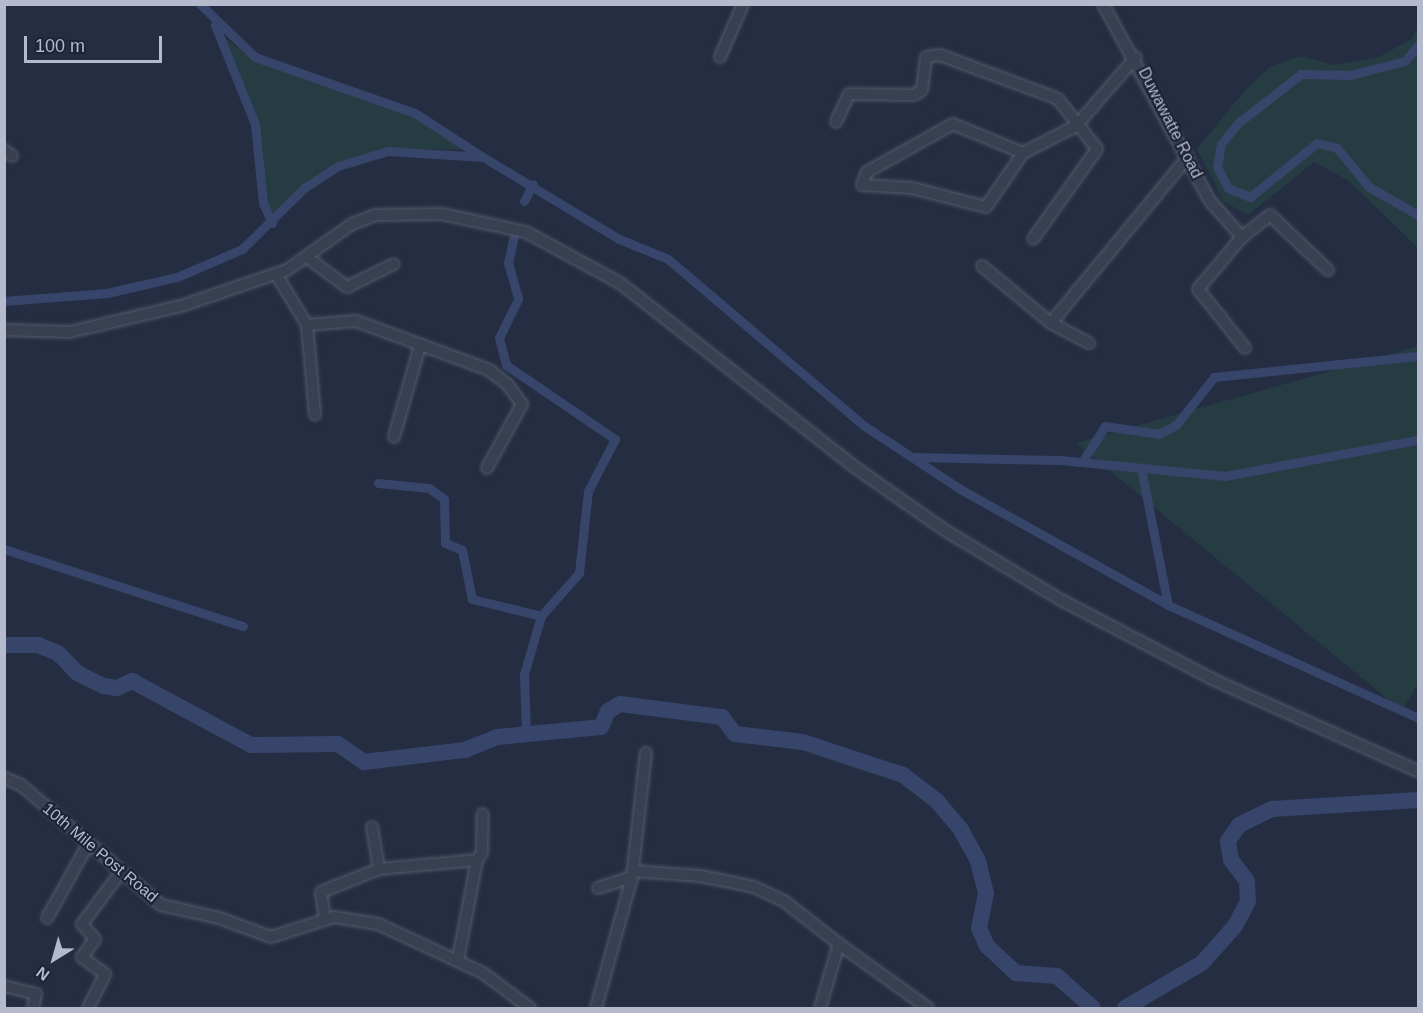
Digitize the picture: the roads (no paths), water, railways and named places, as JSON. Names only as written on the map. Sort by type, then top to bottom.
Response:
[{"type":"street","points":[[720,57],[743,4]]},
{"type":"street","name":"Duwawatte Road","points":[[1103,4],[1136,57],[1210,201],[1242,237]]},
{"type":"street","points":[[836,122],[849,94],[914,95],[922,90],[926,57],[940,55],[1058,99],[1076,126],[1097,148],[1033,239]]},
{"type":"street","points":[[1023,153],[953,123],[867,172],[862,185],[912,188],[986,207],[1023,153],[1076,126],[1136,57]]},
{"type":"street","points":[[1051,323],[1188,157]]},
{"type":"street","points":[[4,330],[70,332],[181,306],[276,274],[308,258],[352,224],[375,215],[442,214],[526,232],[620,283],[853,466],[943,529],[1047,591],[1212,679],[1419,771]]},
{"type":"street","points":[[1245,348],[1198,289],[1242,237],[1270,215],[1328,270]]},
{"type":"street","points":[[308,258],[347,286],[394,264]]},
{"type":"street","points":[[982,266],[1051,323],[1089,343]]},
{"type":"street","points":[[276,274],[307,325],[315,415]]},
{"type":"street","points":[[307,325],[356,321],[489,370],[522,404],[487,468]]},
{"type":"street","points":[[394,436],[420,346]]},
{"type":"street","points":[[596,1008],[632,874],[646,753]]},
{"type":"street","name":"10th Mile Post Road","points":[[4,778],[21,785],[87,846],[161,905],[219,918],[271,937],[325,918],[353,919],[400,930],[500,983],[530,1008]]},
{"type":"street","points":[[458,960],[477,860],[482,854],[483,814]]},
{"type":"street","points":[[372,827],[379,869]]},
{"type":"street","points":[[46,918],[87,846]]},
{"type":"street","points":[[325,918],[321,892],[379,869],[477,860]]},
{"type":"street","points":[[88,1008],[105,974],[82,957],[95,939],[82,924],[120,873]]},
{"type":"street","points":[[598,888],[632,874],[701,876],[754,887],[784,901],[928,1008]]},
{"type":"street","points":[[820,1008],[839,944]]},
{"type":"street","points":[[4,986],[36,994],[33,1008]]},
{"type":"waterway","points":[[200,4],[255,57],[415,113],[481,156]]},
{"type":"waterway","points":[[215,25],[255,124],[263,203],[272,223]]},
{"type":"waterway","points":[[1418,45],[1405,61],[1350,75],[1301,74],[1238,123],[1221,144],[1217,167],[1228,188],[1250,197],[1317,143],[1337,148],[1369,187],[1418,215]]},
{"type":"waterway","points":[[4,301],[107,293],[177,277],[242,249],[304,188],[338,166],[388,151],[483,157],[619,239],[668,259],[863,425],[960,489],[1168,605],[1418,718]]},
{"type":"waterway","points":[[524,201],[533,184]]},
{"type":"waterway","points":[[514,235],[508,263],[518,299],[499,338],[506,365],[615,439],[588,491],[579,573],[541,616],[524,674],[526,734]]},
{"type":"waterway","points":[[1082,462],[1105,426],[1159,434],[1176,425],[1214,377],[1418,356]]},
{"type":"waterway","points":[[912,457],[1060,460],[1225,476],[1418,440]]},
{"type":"waterway","points":[[1141,468],[1168,605]]},
{"type":"waterway","points":[[378,483],[429,488],[444,499],[445,543],[462,550],[472,599],[541,616]]},
{"type":"waterway","points":[[4,549],[243,626]]},
{"type":"waterway","points":[[4,645],[38,645],[58,653],[77,673],[104,686],[117,688],[132,681],[251,745],[338,744],[364,762],[465,750],[498,737],[601,727],[608,711],[620,704],[722,717],[735,734],[803,742],[903,775],[937,801],[961,830],[978,861],[986,893],[979,928],[987,946],[1016,973],[1057,976],[1093,1008]]},
{"type":"waterway","points":[[1125,1008],[1202,963],[1235,926],[1248,902],[1247,881],[1231,860],[1228,841],[1239,825],[1272,809],[1418,800]]}]
